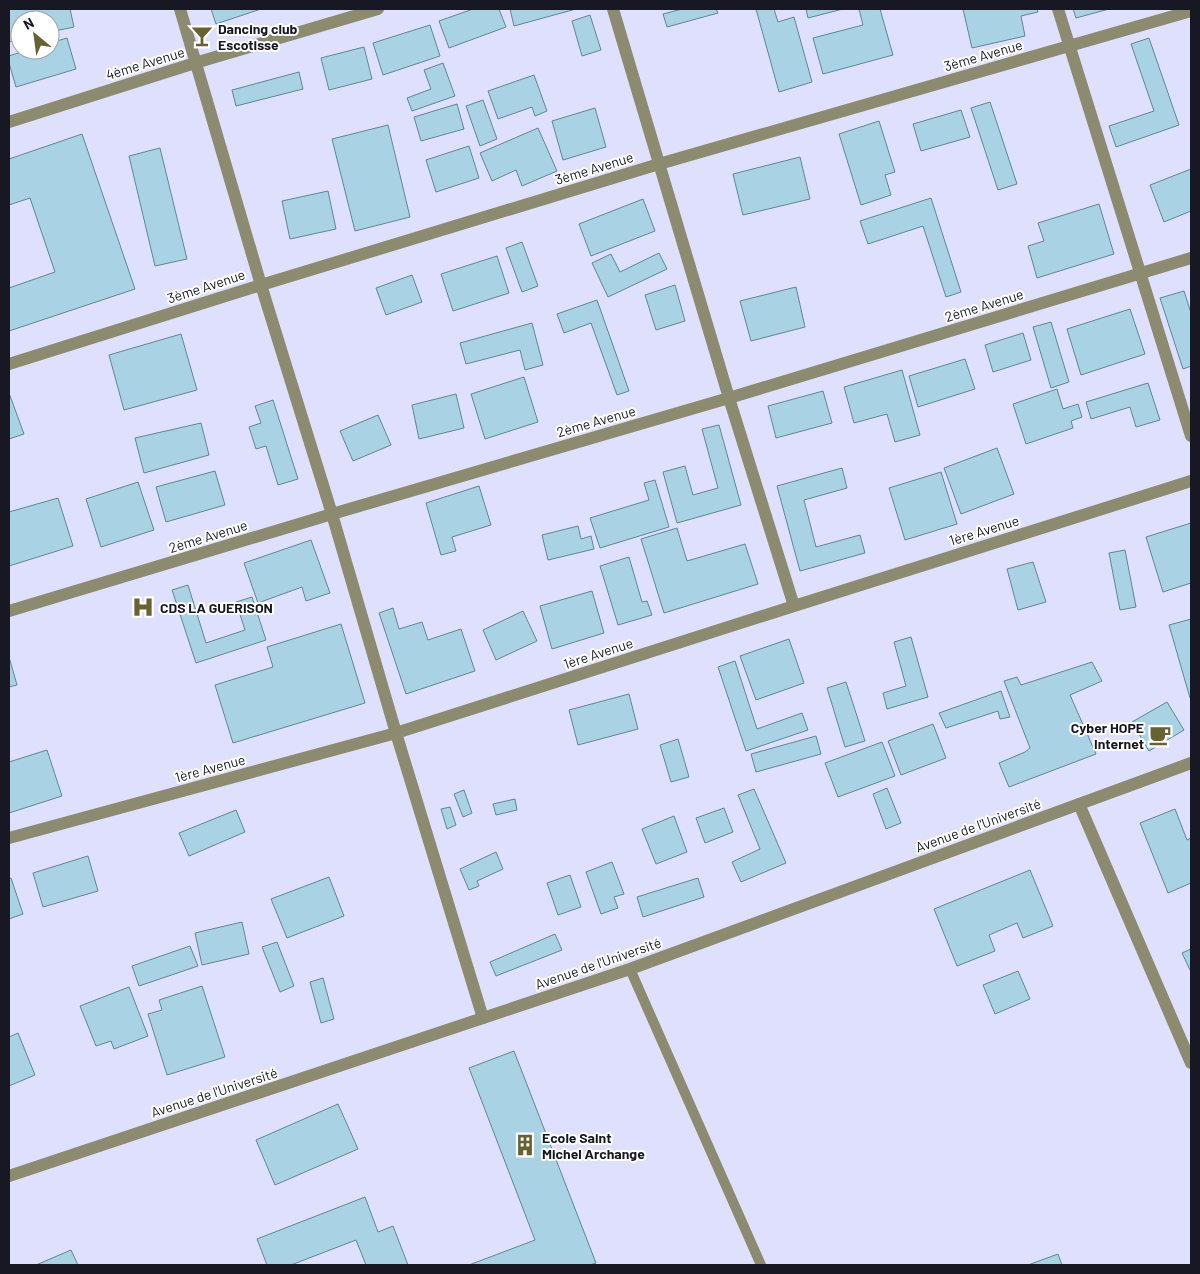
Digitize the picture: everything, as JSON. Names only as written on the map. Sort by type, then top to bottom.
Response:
[{"type":"street","points":[[180,9],[261,284],[483,1018]]},
{"type":"street","name":"4ème Avenue","points":[[9,122],[378,9]]},
{"type":"street","points":[[613,9],[729,398],[794,606]]},
{"type":"street","points":[[1058,9],[1191,436]]},
{"type":"street","name":"3ème Avenue","points":[[9,364],[261,284],[659,164],[1191,11]]},
{"type":"street","name":"2ème Avenue","points":[[9,611],[729,398],[1191,258]]},
{"type":"street","name":"1ère Avenue","points":[[9,838],[396,733],[1191,481]]},
{"type":"street","name":"Avenue de l'Université","points":[[9,1176],[630,969],[1191,763]]},
{"type":"street","points":[[1079,804],[1191,1063]]},
{"type":"lane","points":[[630,969],[761,1265]]},
{"type":"building","points":[[9,9],[70,9],[74,27],[60,30],[60,10],[10,10],[9,42]]},
{"type":"building","points":[[211,9],[261,9],[216,24]]},
{"type":"building","points":[[473,9],[499,9],[506,27],[449,48],[439,21]]},
{"type":"building","points":[[510,9],[576,9],[514,26]]},
{"type":"building","points":[[682,9],[716,9],[718,13],[667,27],[663,14]]},
{"type":"building","points":[[756,9],[774,9],[778,22],[794,17],[812,82],[779,92]]},
{"type":"building","points":[[806,9],[843,9],[808,18]]},
{"type":"building","points":[[859,9],[880,9],[893,55],[823,74],[813,38],[863,25]]},
{"type":"building","points":[[963,9],[1037,9],[1038,12],[1021,16],[1025,36],[972,48]]},
{"type":"building","points":[[1073,9],[1109,9],[1076,18]]},
{"type":"building","points":[[590,15],[601,50],[582,56],[572,21]]},
{"type":"building","points":[[430,25],[440,56],[383,75],[373,43]]},
{"type":"building","points":[[67,38],[76,69],[16,87],[9,63],[9,56],[10,60],[60,60],[60,40]]},
{"type":"building","points":[[1149,38],[1179,125],[1116,147],[1109,126],[1154,111],[1131,44]]},
{"type":"building","points":[[364,47],[372,79],[329,90],[321,58]]},
{"type":"building","points":[[443,63],[455,96],[412,111],[407,98],[431,89],[424,70]]},
{"type":"building","points":[[299,72],[303,89],[236,106],[232,90]]},
{"type":"building","points":[[534,75],[547,111],[535,116],[532,107],[498,119],[488,91]]},
{"type":"building","points":[[483,100],[497,139],[480,146],[466,106]]},
{"type":"building","points":[[990,102],[1017,184],[998,190],[971,108]]},
{"type":"building","points":[[457,104],[464,129],[421,141],[414,117]]},
{"type":"building","points":[[595,108],[606,147],[563,160],[552,121]]},
{"type":"building","points":[[961,110],[970,137],[921,151],[913,124]]},
{"type":"building","points":[[879,121],[895,172],[885,175],[891,195],[861,205],[839,134]]},
{"type":"building","points":[[388,125],[410,217],[355,231],[332,139]]},
{"type":"building","points":[[538,128],[557,171],[522,186],[516,170],[492,181],[480,153]]},
{"type":"building","points":[[82,134],[135,289],[9,331],[9,288],[55,272],[30,198],[9,205],[9,159]]},
{"type":"building","points":[[469,146],[479,178],[436,192],[426,160]]},
{"type":"building","points":[[160,148],[187,259],[155,266],[129,156]]},
{"type":"building","points":[[800,157],[810,199],[743,215],[733,174]]},
{"type":"building","points":[[1191,169],[1191,211],[1164,222],[1150,185]]},
{"type":"building","points":[[328,191],[336,229],[290,239],[282,201]]},
{"type":"building","points":[[931,198],[961,292],[946,297],[923,226],[868,244],[860,221]]},
{"type":"building","points":[[643,199],[655,231],[591,256],[579,224]]},
{"type":"building","points":[[1099,204],[1114,254],[1037,278],[1028,246],[1044,241],[1038,223]]},
{"type":"building","points":[[522,242],[538,286],[522,292],[506,248]]},
{"type":"building","points":[[659,253],[667,269],[608,297],[592,263],[611,254],[620,272]]},
{"type":"building","points":[[497,256],[509,293],[453,311],[441,274]]},
{"type":"building","points":[[412,275],[422,302],[386,315],[376,288]]},
{"type":"building","points":[[675,285],[685,321],[656,330],[645,295]]},
{"type":"building","points":[[796,287],[805,327],[751,341],[740,301]]},
{"type":"building","points":[[1184,291],[1191,313],[1191,366],[1183,369],[1160,298]]},
{"type":"building","points":[[597,300],[629,391],[617,395],[591,323],[564,333],[557,314]]},
{"type":"building","points":[[1130,309],[1145,354],[1081,375],[1067,329]]},
{"type":"building","points":[[1051,322],[1069,382],[1051,388],[1033,327]]},
{"type":"building","points":[[532,323],[543,365],[525,370],[520,350],[466,364],[460,343]]},
{"type":"building","points":[[1023,333],[1031,360],[993,372],[985,345]]},
{"type":"building","points":[[181,334],[197,390],[124,410],[109,355]]},
{"type":"building","points":[[965,359],[975,389],[918,407],[909,376]]},
{"type":"building","points":[[902,370],[920,435],[895,442],[887,414],[854,423],[844,387]]},
{"type":"building","points":[[524,377],[538,422],[485,439],[471,394]]},
{"type":"building","points":[[1148,383],[1160,420],[1136,427],[1130,407],[1091,419],[1086,402]]},
{"type":"building","points":[[1057,389],[1063,409],[1078,404],[1082,417],[1071,421],[1073,428],[1026,444],[1013,404]]},
{"type":"building","points":[[823,391],[832,423],[776,438],[768,406]]},
{"type":"building","points":[[9,393],[24,434],[9,439]]},
{"type":"building","points":[[456,394],[464,428],[419,439],[412,405]]},
{"type":"building","points":[[273,400],[298,479],[278,485],[266,446],[256,449],[249,427],[261,423],[255,406]]},
{"type":"building","points":[[378,415],[391,445],[353,461],[340,431]]},
{"type":"building","points":[[201,423],[209,455],[144,473],[135,438]]},
{"type":"building","points":[[719,425],[741,505],[677,523],[663,472],[685,466],[693,495],[718,488],[702,429]]},
{"type":"building","points":[[997,448],[1014,494],[961,514],[944,468]]},
{"type":"building","points":[[842,468],[847,488],[804,500],[816,547],[860,535],[865,553],[800,571],[777,486]]},
{"type":"building","points":[[215,471],[225,505],[166,522],[156,487]]},
{"type":"building","points":[[941,472],[957,524],[905,540],[889,488]]},
{"type":"building","points":[[655,480],[669,527],[600,548],[590,518],[649,500],[644,483]]},
{"type":"building","points":[[138,482],[154,530],[101,547],[86,499]]},
{"type":"building","points":[[479,486],[491,525],[452,537],[456,551],[441,555],[426,503]]},
{"type":"building","points":[[58,498],[73,546],[9,566],[9,512]]},
{"type":"building","points":[[1191,523],[1191,583],[1163,592],[1146,537]]},
{"type":"building","points":[[578,526],[581,539],[591,536],[594,549],[548,560],[542,535]]},
{"type":"building","points":[[677,528],[687,561],[745,544],[758,584],[664,613],[641,539]]},
{"type":"building","points":[[311,540],[330,593],[306,601],[302,587],[258,603],[244,563]]},
{"type":"building","points":[[1125,550],[1136,607],[1120,610],[1109,553]]},
{"type":"building","points":[[629,557],[642,602],[647,601],[652,615],[618,625],[600,566]]},
{"type":"building","points":[[1033,562],[1046,602],[1018,610],[1007,569]]},
{"type":"building","points":[[188,585],[206,643],[245,630],[236,602],[252,597],[266,640],[196,663],[172,590]]},
{"type":"building","points":[[592,591],[604,633],[552,649],[540,606]]},
{"type":"building","points":[[393,608],[399,629],[422,622],[428,640],[461,629],[475,671],[406,694],[379,613]]},
{"type":"building","points":[[523,611],[537,641],[496,660],[483,630]]},
{"type":"building","points":[[1191,619],[1191,697],[1190,698],[1169,625]]},
{"type":"building","points":[[341,624],[365,703],[233,743],[215,685],[273,667],[267,647]]},
{"type":"building","points":[[911,637],[928,697],[887,709],[883,693],[906,686],[894,642]]},
{"type":"building","points":[[789,639],[804,683],[756,700],[740,656]]},
{"type":"building","points":[[9,657],[17,685],[9,687]]},
{"type":"building","points":[[735,661],[757,729],[802,713],[808,730],[746,751],[718,667]]},
{"type":"building","points":[[1092,662],[1102,681],[1070,695],[1096,754],[1009,787],[999,763],[1030,748],[1004,681],[1017,677],[1021,685]]},
{"type":"building","points":[[846,682],[865,741],[845,747],[827,688]]},
{"type":"building","points":[[1001,691],[1010,717],[1000,719],[998,711],[946,728],[939,713]]},
{"type":"building","points":[[629,694],[638,729],[578,745],[569,710]]},
{"type":"building","points":[[1167,702],[1184,730],[1149,751],[1132,722]]},
{"type":"building","points":[[933,724],[946,758],[901,775],[888,741]]},
{"type":"building","points":[[816,736],[821,754],[756,772],[751,754]]},
{"type":"building","points":[[678,739],[689,777],[671,782],[660,745]]},
{"type":"building","points":[[882,742],[895,776],[838,797],[825,763]]},
{"type":"building","points":[[47,750],[62,796],[9,813],[9,762]]},
{"type":"building","points":[[887,788],[901,823],[886,829],[873,794]]},
{"type":"building","points":[[754,789],[786,863],[741,882],[732,862],[760,849],[738,795]]},
{"type":"building","points":[[464,790],[472,813],[463,817],[454,794]]},
{"type":"building","points":[[515,799],[517,810],[496,815],[493,804]]},
{"type":"building","points":[[450,807],[456,825],[447,829],[441,809]]},
{"type":"building","points":[[724,808],[733,832],[705,843],[696,818]]},
{"type":"building","points":[[1175,809],[1187,840],[1191,838],[1191,883],[1168,893],[1140,823]]},
{"type":"building","points":[[236,810],[245,832],[189,856],[179,833]]},
{"type":"building","points":[[674,816],[687,852],[656,864],[642,829]]},
{"type":"building","points":[[496,852],[503,869],[477,881],[479,886],[469,890],[460,869]]},
{"type":"building","points":[[88,856],[98,891],[43,907],[33,873]]},
{"type":"building","points":[[612,862],[624,894],[614,897],[618,908],[601,914],[586,872]]},
{"type":"building","points":[[1030,870],[1053,926],[1023,938],[1017,923],[989,935],[995,951],[957,966],[934,909]]},
{"type":"building","points":[[570,875],[581,907],[558,915],[547,883]]},
{"type":"building","points":[[329,877],[344,916],[287,938],[271,899]]},
{"type":"building","points":[[11,878],[23,914],[9,919],[9,879]]},
{"type":"building","points":[[698,878],[704,897],[643,917],[637,897]]},
{"type":"building","points":[[242,922],[249,954],[202,965],[195,933]]},
{"type":"building","points":[[555,934],[562,950],[496,976],[490,962]]},
{"type":"building","points":[[277,942],[294,986],[280,992],[262,947]]},
{"type":"building","points":[[190,946],[198,966],[139,986],[132,966]]},
{"type":"building","points":[[1191,949],[1191,972],[1182,953]]},
{"type":"building","points":[[1018,971],[1030,999],[995,1014],[983,985]]},
{"type":"building","points":[[323,978],[334,1019],[321,1023],[310,982]]},
{"type":"building","points":[[202,986],[225,1057],[167,1075],[148,1014],[162,1010],[159,1000]]},
{"type":"building","points":[[129,987],[148,1036],[114,1049],[111,1041],[96,1046],[80,1006]]},
{"type":"building","points":[[18,1033],[35,1075],[9,1086],[9,1037]]},
{"type":"building","name":"Ecole Saint Michel Archange","points":[[514,1051],[596,1263],[590,1265],[469,1265],[535,1240],[469,1068]]},
{"type":"building","points":[[338,1104],[358,1149],[275,1185],[256,1140]]},
{"type":"building","points":[[365,1197],[378,1232],[393,1226],[408,1265],[366,1265],[356,1240],[291,1265],[267,1265],[257,1239]]},
{"type":"building","points":[[71,1250],[78,1265],[36,1265]]},
{"type":"building","points":[[1058,1254],[1062,1265],[1028,1265]]},
{"type":"place","name":"Dancing club Escotisse","points":[[202,36]]},
{"type":"place","name":"CDS LA GUERISON","points":[[143,607]]},
{"type":"place","name":"Cyber HOPE Internet","points":[[1160,735]]},
{"type":"place","name":"Ecole Saint Michel Archange","points":[[525,1145]]}]
